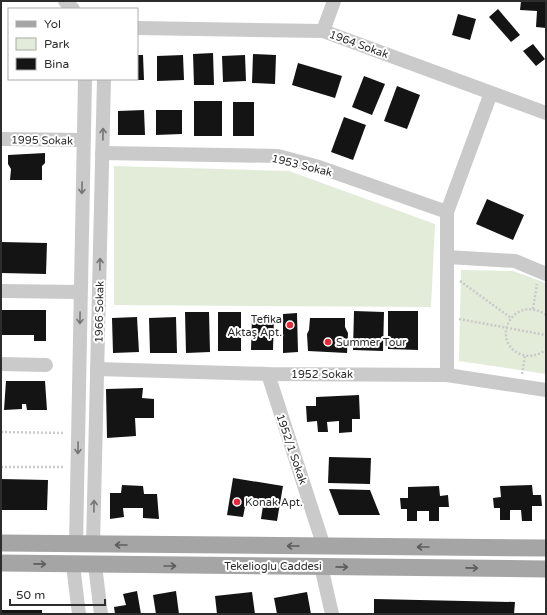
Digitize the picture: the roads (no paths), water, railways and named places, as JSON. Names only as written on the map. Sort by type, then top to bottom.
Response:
[{"type":"main road","name":"Tekelioglu Caddesi","points":[[1,543],[76,545],[546,548]]},
{"type":"main road","name":"Tekelioglu Caddesi","points":[[1,564],[546,569]]},
{"type":"street","points":[[323,31],[334,1]]},
{"type":"street","name":"1964 Sokak","points":[[138,28],[323,31],[546,114]]},
{"type":"street","name":"1966 Sokak","points":[[76,545],[85,80]]},
{"type":"street","name":"1966 Sokak","points":[[93,545],[104,80]]},
{"type":"street","points":[[447,375],[447,212],[491,93]]},
{"type":"street","name":"1995 Sokak","points":[[1,139],[83,140]]},
{"type":"street","name":"1953 Sokak","points":[[102,153],[278,156],[319,167],[447,212]]},
{"type":"street","points":[[447,257],[515,261],[544,273]]},
{"type":"street","points":[[1,291],[80,292]]},
{"type":"street","points":[[1,364],[46,365]]},
{"type":"street","name":"1952 Sokak","points":[[97,369],[268,374],[447,375],[546,390]]},
{"type":"street","name":"1952/1 Sokak","points":[[268,374],[324,547]]},
{"type":"street","points":[[73,565],[79,614]]},
{"type":"street","points":[[95,565],[101,614]]},
{"type":"street","points":[[322,566],[332,614]]},
{"type":"place","name":"Tefika Aktaş Apt.","points":[[290,325]]},
{"type":"place","name":"Summer Tour","points":[[328,342]]},
{"type":"place","name":"Konak Apt.","points":[[237,502]]}]
